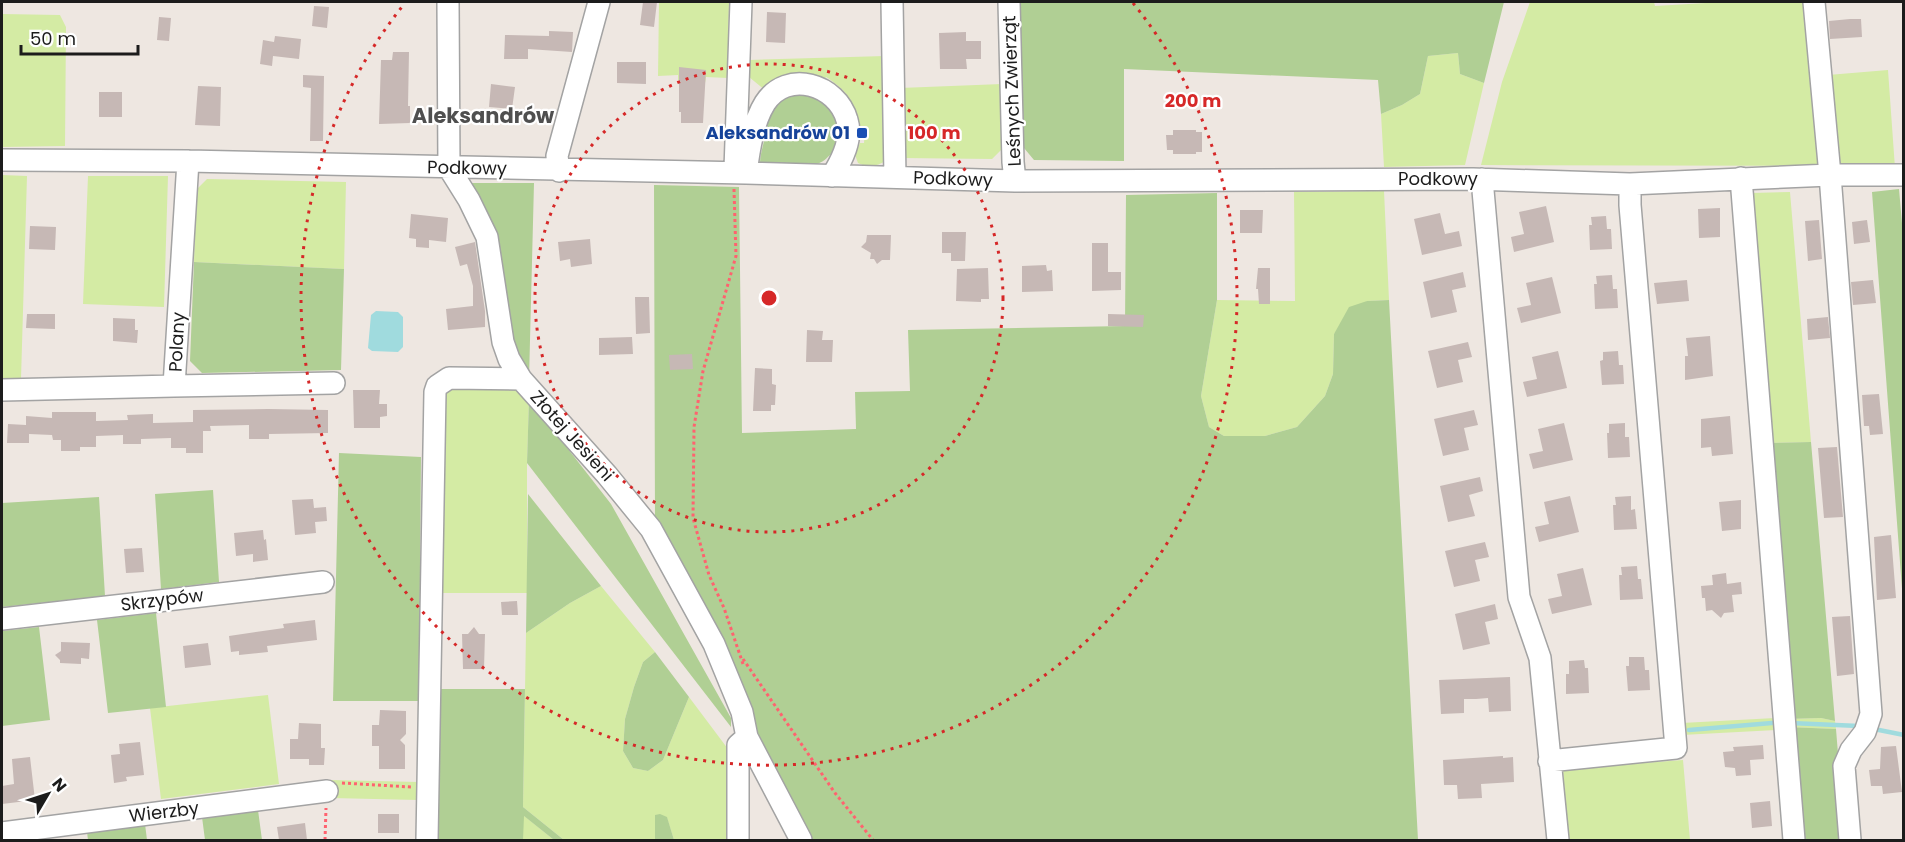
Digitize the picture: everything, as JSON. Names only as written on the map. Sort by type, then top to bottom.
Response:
[{"type":"street","points":[[448,2],[449,168]]},
{"type":"street","points":[[559,171],[557,156],[598,2]]},
{"type":"street","points":[[741,2],[741,173]]},
{"type":"street","points":[[892,2],[896,177]]},
{"type":"street","name":"Leśnych Zwierząt","points":[[1009,2],[1012,162],[1016,181]]},
{"type":"street","points":[[1814,2],[1830,175],[1871,714],[1865,732],[1851,750],[1844,766],[1850,840]]},
{"type":"street","points":[[741,173],[765,102],[783,87],[803,84],[815,86],[830,94],[838,102],[848,121],[848,142],[832,176]]},
{"type":"street","name":"Podkowy","points":[[2,160],[188,161],[1016,181],[1482,179],[1630,184],[1830,175],[1904,175]]},
{"type":"street","name":"Polany","points":[[2,390],[174,386],[188,161]]},
{"type":"street","name":"Złotej Jesieni","points":[[449,168],[469,200],[487,237],[503,342],[509,359],[521,379],[607,475],[651,529],[714,644],[742,712],[747,737],[801,840]]},
{"type":"street","points":[[1741,178],[1794,840]]},
{"type":"street","points":[[1482,179],[1519,597],[1540,657],[1557,840]]},
{"type":"street","points":[[1549,761],[1676,748],[1629,205],[1630,184]]},
{"type":"street","points":[[427,840],[435,392],[437,386],[448,378],[521,379]]},
{"type":"street","points":[[174,386],[334,383]]},
{"type":"street","name":"Skrzypów","points":[[2,619],[323,582]]},
{"type":"street","points":[[738,840],[738,745],[747,737]]},
{"type":"street","name":"Wierzby","points":[[2,833],[320,792]]},
{"type":"path","points":[[741,173],[733,214],[736,256],[701,382],[694,427],[693,518],[709,575],[742,658],[835,794],[873,840]]},
{"type":"path","points":[[742,658],[743,669]]},
{"type":"path","points":[[325,840],[318,786],[329,782],[427,788]]},
{"type":"green space","points":[[659,2],[729,2],[728,78],[706,77],[705,83],[678,80],[678,75],[658,76]]},
{"type":"green space","points":[[1020,2],[1504,2],[1484,83],[1460,74],[1458,53],[1428,56],[1420,94],[1381,114],[1378,80],[1124,69],[1124,161],[1034,160],[1024,148]]},
{"type":"green space","points":[[1530,2],[1654,2],[1655,6],[1723,2],[1809,2],[1823,166],[1481,165],[1502,82]]},
{"type":"green space","points":[[2,14],[60,15],[66,27],[65,146],[2,147]]},
{"type":"green space","points":[[1458,53],[1460,74],[1484,83],[1465,165],[1384,167],[1381,114],[1420,94],[1428,56]]},
{"type":"green space","points":[[885,56],[886,160],[872,166],[858,163],[855,155],[860,143],[864,143],[865,127],[860,126],[849,98],[834,82],[826,77],[824,81],[765,90],[749,77],[749,60]]},
{"type":"green space","points":[[1888,70],[1895,168],[1836,167],[1828,75]]},
{"type":"green space","points":[[1002,84],[1004,147],[992,159],[901,158],[900,88]]},
{"type":"green space","points":[[805,93],[822,101],[832,112],[839,133],[836,147],[826,159],[816,164],[760,165],[765,124],[771,110],[780,101],[792,95]]},
{"type":"green space","points":[[2,175],[27,176],[21,379],[2,378]]},
{"type":"green space","points":[[88,176],[168,176],[164,307],[83,304]]},
{"type":"green space","points":[[207,179],[346,182],[344,269],[194,262],[196,190]]},
{"type":"green space","points":[[468,183],[534,183],[529,380],[521,365]]},
{"type":"green space","points":[[654,185],[739,187],[742,433],[856,429],[855,392],[910,391],[908,330],[1125,326],[1126,195],[1217,193],[1217,300],[1201,396],[1209,427],[1224,436],[1265,436],[1297,427],[1325,396],[1333,374],[1334,334],[1349,307],[1367,301],[1389,300],[1418,840],[812,840],[807,836],[755,734],[655,524]]},
{"type":"green space","points":[[1899,189],[1904,246],[1903,602],[1872,192]]},
{"type":"green space","points":[[1384,191],[1389,300],[1367,301],[1334,334],[1333,374],[1325,396],[1297,427],[1265,436],[1224,436],[1209,427],[1201,396],[1217,300],[1295,301],[1294,192]]},
{"type":"green space","points":[[1790,192],[1811,442],[1765,443],[1751,193]]},
{"type":"green space","points":[[194,262],[344,269],[341,370],[202,373],[190,361]]},
{"type":"green space","points":[[442,387],[522,389],[529,399],[527,593],[440,593]]},
{"type":"green space","points":[[529,399],[611,504],[731,718],[731,727],[527,463]]},
{"type":"green space","points":[[1811,442],[1835,721],[1821,718],[1787,719],[1765,443]]},
{"type":"green space","points":[[339,453],[421,457],[419,701],[333,701]]},
{"type":"green space","points":[[213,490],[219,582],[161,589],[155,494]]},
{"type":"green space","points":[[528,494],[601,586],[570,603],[526,633]]},
{"type":"green space","points":[[99,497],[105,596],[2,607],[2,503]]},
{"type":"green space","points":[[601,586],[655,652],[643,662],[634,687],[625,719],[623,751],[633,768],[648,771],[663,760],[689,697],[731,753],[732,840],[674,840],[667,818],[655,816],[655,840],[564,840],[523,807],[526,633],[570,603]]},
{"type":"green space","points":[[156,613],[166,707],[108,713],[97,620]]},
{"type":"green space","points":[[39,627],[50,720],[2,726],[2,631]]},
{"type":"green space","points":[[655,652],[689,697],[663,760],[648,771],[633,768],[623,751],[625,719],[634,687],[643,662]]},
{"type":"green space","points":[[438,689],[525,689],[523,807],[564,840],[554,840],[524,816],[523,840],[436,840]]},
{"type":"green space","points":[[268,695],[279,784],[161,799],[150,708]]},
{"type":"green space","points":[[1775,718],[1776,730],[1682,735],[1682,723]]},
{"type":"green space","points":[[1821,718],[1835,721],[1836,729],[1788,727],[1787,719]]},
{"type":"green space","points":[[1788,727],[1836,729],[1845,840],[1797,840]]},
{"type":"green space","points":[[1683,760],[1690,840],[1568,840],[1563,769]]},
{"type":"green space","points":[[331,780],[419,782],[418,800],[331,798]]},
{"type":"green space","points":[[258,810],[262,840],[205,840],[202,817]]},
{"type":"green space","points":[[660,814],[667,817],[674,840],[655,840],[655,815]]},
{"type":"green space","points":[[523,815],[554,840],[523,840]]},
{"type":"green space","points":[[145,824],[147,840],[88,840],[87,832]]},
{"type":"water","points":[[376,311],[398,312],[403,317],[403,347],[398,352],[372,351],[368,348],[371,315]]},
{"type":"building","points":[[643,2],[657,2],[654,27],[640,25]]},
{"type":"building","points":[[314,6],[329,7],[327,28],[312,26]]},
{"type":"building","points":[[767,12],[786,13],[785,43],[766,42]]},
{"type":"building","points":[[159,17],[171,18],[169,41],[157,40]]},
{"type":"building","points":[[1861,19],[1862,37],[1830,39],[1829,21]]},
{"type":"building","points":[[549,31],[573,32],[572,52],[528,49],[528,59],[504,59],[505,35],[549,36]]},
{"type":"building","points":[[966,32],[966,41],[981,41],[981,59],[966,59],[967,69],[940,69],[939,33]]},
{"type":"building","points":[[275,36],[301,39],[299,59],[273,56],[272,66],[260,64],[263,40],[274,42]]},
{"type":"building","points":[[393,52],[409,52],[410,123],[379,124],[381,60],[392,60]]},
{"type":"building","points":[[617,62],[646,62],[646,84],[617,83]]},
{"type":"building","points":[[679,67],[706,70],[703,123],[681,123]]},
{"type":"building","points":[[303,75],[324,76],[323,141],[310,141],[311,88],[303,87]]},
{"type":"building","points":[[491,84],[515,87],[512,109],[489,107]]},
{"type":"building","points":[[198,86],[221,87],[220,126],[195,125]]},
{"type":"building","points":[[99,92],[122,92],[122,117],[99,117]]},
{"type":"building","points":[[1173,130],[1202,132],[1202,152],[1173,154],[1173,150],[1167,150],[1166,135],[1173,135]]},
{"type":"building","points":[[1546,206],[1554,242],[1514,252],[1511,237],[1524,234],[1519,212]]},
{"type":"building","points":[[1720,208],[1720,237],[1699,238],[1698,209]]},
{"type":"building","points":[[1240,210],[1263,210],[1262,233],[1240,233]]},
{"type":"building","points":[[1440,213],[1445,234],[1459,231],[1462,246],[1422,255],[1414,219]]},
{"type":"building","points":[[411,214],[448,218],[446,242],[429,240],[429,248],[416,247],[416,239],[409,238]]},
{"type":"building","points":[[1606,216],[1607,229],[1611,229],[1612,249],[1590,250],[1591,217]]},
{"type":"building","points":[[1819,220],[1822,259],[1808,261],[1805,221]]},
{"type":"building","points":[[1867,220],[1870,242],[1854,244],[1852,222]]},
{"type":"building","points":[[30,226],[56,227],[55,250],[29,249]]},
{"type":"building","points":[[942,232],[966,232],[965,261],[951,261],[951,253],[942,253]]},
{"type":"building","points":[[867,235],[891,235],[890,260],[882,260],[877,264],[874,259],[870,259],[871,253],[861,247],[866,242]]},
{"type":"building","points":[[590,239],[592,264],[571,267],[570,259],[560,261],[558,242]]},
{"type":"building","points":[[475,242],[485,311],[485,327],[448,330],[446,309],[473,306],[473,286],[467,264],[460,266],[455,247]]},
{"type":"building","points":[[1092,243],[1108,243],[1108,272],[1121,272],[1121,290],[1092,291]]},
{"type":"building","points":[[1046,265],[1047,271],[1052,270],[1053,291],[1022,292],[1022,266]]},
{"type":"building","points":[[988,268],[989,299],[981,299],[981,302],[956,301],[957,269]]},
{"type":"building","points":[[1258,268],[1270,268],[1270,304],[1259,304],[1258,289],[1256,289]]},
{"type":"building","points":[[1463,272],[1466,287],[1452,290],[1457,312],[1431,318],[1423,282]]},
{"type":"building","points":[[1612,275],[1613,289],[1617,289],[1618,308],[1595,309],[1596,276]]},
{"type":"building","points":[[1552,277],[1561,313],[1521,323],[1517,308],[1531,305],[1526,283]]},
{"type":"building","points":[[1687,280],[1689,301],[1657,304],[1654,283]]},
{"type":"building","points":[[1873,280],[1876,303],[1853,305],[1851,282]]},
{"type":"building","points":[[635,297],[649,297],[650,333],[636,334]]},
{"type":"building","points":[[27,314],[55,314],[55,329],[26,328]]},
{"type":"building","points":[[1108,314],[1144,315],[1143,327],[1108,326]]},
{"type":"building","points":[[1828,317],[1830,338],[1808,340],[1807,319]]},
{"type":"building","points":[[113,318],[135,319],[135,330],[138,330],[137,343],[113,341]]},
{"type":"building","points":[[807,330],[823,331],[822,340],[833,340],[832,362],[806,362]]},
{"type":"building","points":[[1710,336],[1713,376],[1685,380],[1685,356],[1688,356],[1686,338]]},
{"type":"building","points":[[632,337],[633,354],[599,355],[599,338]]},
{"type":"building","points":[[1468,342],[1472,357],[1458,360],[1463,382],[1437,388],[1428,351]]},
{"type":"building","points":[[1558,351],[1567,388],[1527,397],[1523,382],[1537,379],[1532,357]]},
{"type":"building","points":[[1618,351],[1619,365],[1623,365],[1624,384],[1602,385],[1600,361],[1603,360],[1603,352]]},
{"type":"building","points":[[692,354],[693,369],[670,370],[669,355]]},
{"type":"building","points":[[755,368],[772,369],[772,384],[776,385],[775,405],[771,405],[771,411],[753,411]]},
{"type":"building","points":[[353,390],[380,390],[379,404],[387,404],[387,416],[380,417],[380,428],[354,428]]},
{"type":"building","points":[[1879,394],[1883,434],[1870,435],[1869,426],[1864,426],[1862,395]]},
{"type":"building","points":[[193,410],[328,410],[328,433],[269,434],[269,439],[249,439],[249,425],[210,426],[211,431],[203,431],[203,453],[186,453],[186,448],[171,448],[171,438],[141,439],[141,444],[123,444],[123,435],[96,436],[96,447],[80,447],[80,451],[61,451],[61,440],[53,440],[52,435],[29,434],[29,443],[7,443],[8,424],[26,425],[26,416],[52,418],[52,412],[96,412],[96,421],[128,420],[127,415],[153,414],[153,423],[193,422]]},
{"type":"building","points":[[1474,410],[1478,425],[1464,428],[1469,450],[1443,456],[1434,419]]},
{"type":"building","points":[[1730,416],[1733,454],[1712,456],[1711,447],[1701,448],[1701,419]]},
{"type":"building","points":[[1564,423],[1573,460],[1533,469],[1529,454],[1543,451],[1538,429]]},
{"type":"building","points":[[1625,423],[1625,437],[1629,437],[1630,457],[1608,458],[1609,424]]},
{"type":"building","points":[[1837,447],[1843,517],[1824,518],[1818,448]]},
{"type":"building","points":[[1480,477],[1483,491],[1469,495],[1475,516],[1448,522],[1440,486]]},
{"type":"building","points":[[1570,496],[1579,532],[1539,542],[1535,527],[1549,524],[1544,502]]},
{"type":"building","points":[[1631,496],[1631,510],[1635,509],[1637,529],[1614,530],[1615,497]]},
{"type":"building","points":[[313,499],[314,508],[326,507],[327,521],[315,522],[316,533],[295,535],[292,500]]},
{"type":"building","points":[[1741,500],[1741,529],[1722,531],[1719,502]]},
{"type":"building","points":[[263,530],[268,560],[253,562],[253,554],[236,556],[234,533]]},
{"type":"building","points":[[1891,535],[1896,598],[1877,600],[1874,537]]},
{"type":"building","points":[[1485,542],[1489,557],[1475,560],[1480,581],[1454,587],[1445,551]]},
{"type":"building","points":[[142,548],[144,572],[126,573],[124,549]]},
{"type":"building","points":[[1637,566],[1643,599],[1620,600],[1621,567]]},
{"type":"building","points":[[1583,568],[1592,605],[1552,614],[1548,599],[1562,596],[1557,574]]},
{"type":"building","points":[[1726,573],[1727,584],[1741,582],[1742,594],[1732,595],[1734,612],[1724,613],[1721,618],[1712,610],[1706,611],[1701,586],[1713,585],[1712,575]]},
{"type":"building","points":[[517,601],[518,615],[502,615],[501,602]]},
{"type":"building","points":[[1495,604],[1498,619],[1485,622],[1490,644],[1463,650],[1455,614]]},
{"type":"building","points":[[1850,616],[1854,674],[1837,676],[1832,617]]},
{"type":"building","points":[[315,620],[317,640],[267,646],[268,652],[239,655],[239,651],[231,652],[229,636],[284,628],[283,624]]},
{"type":"building","points":[[474,627],[479,634],[485,634],[484,669],[463,669],[462,634],[468,634]]},
{"type":"building","points":[[61,642],[90,643],[89,659],[81,658],[81,664],[60,663],[55,655],[61,651]]},
{"type":"building","points":[[208,643],[211,665],[185,668],[183,646]]},
{"type":"building","points":[[1629,657],[1644,657],[1645,670],[1649,670],[1650,690],[1628,691],[1626,666],[1629,666]]},
{"type":"building","points":[[1584,660],[1585,668],[1588,668],[1589,693],[1566,694],[1566,674],[1569,674],[1569,661]]},
{"type":"building","points":[[1510,677],[1511,711],[1489,712],[1488,698],[1464,699],[1464,713],[1441,714],[1439,680]]},
{"type":"building","points":[[380,710],[406,711],[406,734],[400,740],[405,745],[405,769],[379,769],[379,746],[372,746],[372,725],[379,725]]},
{"type":"building","points":[[299,723],[321,724],[321,748],[325,748],[324,765],[309,765],[309,759],[290,759],[290,739],[298,739]]},
{"type":"building","points":[[140,742],[144,775],[126,777],[127,781],[114,783],[111,755],[120,754],[119,744]]},
{"type":"building","points":[[1763,745],[1764,759],[1750,760],[1751,775],[1736,776],[1735,768],[1725,767],[1723,752],[1734,751],[1733,747]]},
{"type":"building","points":[[1896,746],[1902,792],[1883,794],[1882,786],[1871,786],[1869,770],[1880,769],[1881,747]]},
{"type":"building","points":[[1503,756],[1503,758],[1513,757],[1514,782],[1481,784],[1482,798],[1458,799],[1457,785],[1444,785],[1443,760]]},
{"type":"building","points":[[30,757],[35,800],[2,804],[2,786],[14,784],[12,759]]},
{"type":"building","points":[[1770,801],[1772,826],[1752,828],[1750,803]]},
{"type":"building","points":[[378,814],[399,814],[399,833],[378,833]]},
{"type":"building","points":[[305,823],[307,840],[279,840],[277,827]]},
{"type":"waterway","points":[[1689,730],[1772,723]]},
{"type":"waterway","points":[[1790,723],[1859,726]]},
{"type":"waterway","points":[[1874,729],[1904,735]]},
{"type":"place","name":"Aleksandrów 01","points":[[862,133]]},
{"type":"district","name":"Aleksandrów","points":[[483,116]]}]
